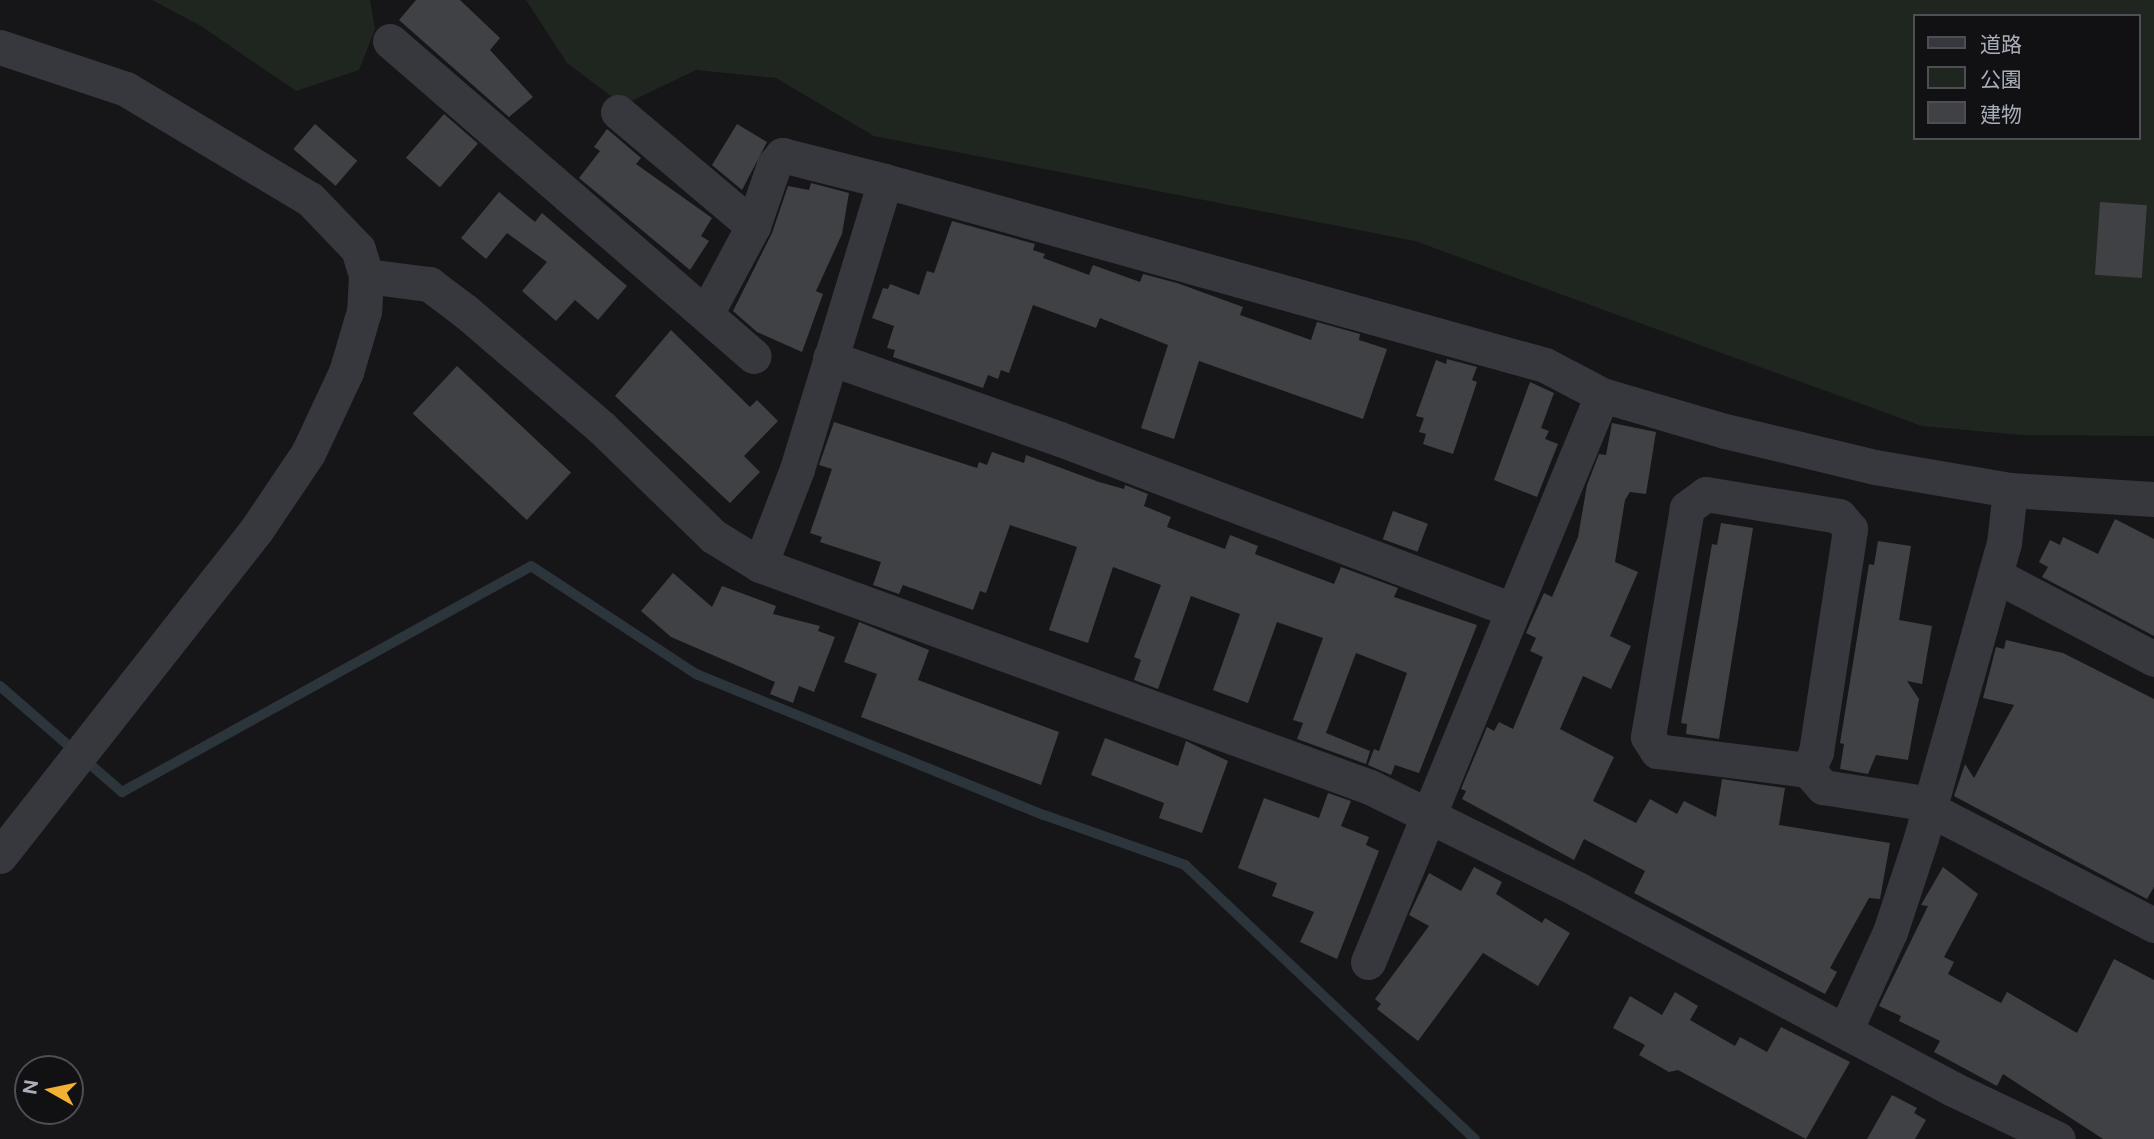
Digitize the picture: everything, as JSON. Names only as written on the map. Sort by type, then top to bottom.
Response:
[{"type":"street","points":[[390,41],[754,356]]},
{"type":"street","points":[[0,47],[126,89],[310,200],[358,249],[366,276],[364,311],[346,372],[308,453],[257,529],[0,856]]},
{"type":"street","points":[[618,111],[753,226]]},
{"type":"street","points":[[706,314],[753,226],[774,164],[782,155],[885,181],[1545,365],[1602,395],[1875,467],[2010,490],[2154,499]]},
{"type":"street","points":[[760,565],[797,469],[885,181]]},
{"type":"street","points":[[366,276],[429,284],[465,310],[602,428],[713,536],[760,565],[1370,786],[2058,1139]]},
{"type":"street","points":[[830,358],[1060,439],[1513,610]]},
{"type":"street","points":[[1368,961],[1602,395]]},
{"type":"street","points":[[1845,1031],[1890,932],[1930,807],[1995,575],[2010,490]]},
{"type":"street","points":[[1808,770],[1816,752],[1850,529],[1839,516],[1706,494],[1687,508],[1648,737],[1657,751],[1808,770],[1823,788],[1930,807],[2154,926]]},
{"type":"street","points":[[1995,575],[2154,659]]},
{"type":"green space","points":[[152,0],[370,0],[375,29],[359,70],[296,91],[201,26]]},
{"type":"green space","points":[[526,0],[2154,0],[2154,436],[2022,435],[1922,426],[1415,241],[874,136],[776,78],[696,70],[623,105],[567,63]]},
{"type":"building","points":[[416,0],[460,0],[500,38],[490,50],[533,97],[509,117],[399,20]]},
{"type":"building","points":[[444,114],[478,144],[440,187],[406,158]]},
{"type":"building","points":[[315,124],[357,161],[336,186],[293,149]]},
{"type":"building","points":[[737,124],[767,142],[742,190],[712,165]]},
{"type":"building","points":[[607,129],[641,158],[636,164],[712,218],[701,236],[709,241],[690,270],[579,178],[600,151],[594,147]]},
{"type":"building","points":[[811,183],[849,193],[842,234],[816,291],[823,294],[802,352],[757,332],[733,311],[772,233],[788,186],[809,190]]},
{"type":"building","points":[[499,192],[535,222],[542,213],[627,286],[598,320],[575,300],[556,321],[522,291],[547,262],[507,233],[486,259],[461,238]]},
{"type":"building","points":[[2100,202],[2147,205],[2142,278],[2095,275]]},
{"type":"building","points":[[952,221],[1035,244],[1033,250],[1045,254],[1043,258],[1089,275],[1093,265],[1140,282],[1143,274],[1177,283],[1243,307],[1240,315],[1311,340],[1317,322],[1360,334],[1359,340],[1387,349],[1363,419],[1199,361],[1174,439],[1141,428],[1168,345],[1100,318],[1096,328],[1033,305],[1009,373],[1001,370],[998,379],[988,375],[983,388],[893,357],[895,350],[887,348],[894,326],[872,318],[883,288],[888,289],[890,284],[919,295],[927,271],[934,273]]},
{"type":"building","points":[[671,330],[750,407],[757,400],[778,421],[744,456],[760,472],[730,503],[615,396]]},
{"type":"building","points":[[1447,359],[1477,367],[1472,380],[1477,382],[1453,454],[1423,444],[1426,434],[1419,432],[1424,418],[1416,416],[1436,360],[1446,364]]},
{"type":"building","points":[[457,366],[571,472],[527,520],[413,414]]},
{"type":"building","points":[[1530,382],[1554,393],[1541,428],[1549,431],[1545,439],[1558,444],[1537,497],[1494,480]]},
{"type":"building","points":[[834,422],[977,468],[979,462],[987,465],[992,452],[1024,463],[1026,455],[1099,482],[1124,489],[1125,485],[1148,494],[1144,506],[1171,517],[1167,527],[1225,549],[1230,535],[1258,546],[1255,554],[1334,584],[1341,567],[1398,588],[1394,597],[1477,625],[1419,773],[1395,765],[1391,775],[1368,765],[1374,749],[1379,751],[1407,673],[1356,653],[1326,733],[1370,751],[1366,764],[1297,739],[1303,723],[1293,720],[1323,638],[1277,622],[1248,703],[1213,690],[1240,614],[1191,596],[1158,689],[1134,680],[1141,660],[1134,657],[1161,585],[1113,567],[1088,643],[1049,630],[1077,547],[1010,525],[986,593],[980,591],[973,610],[903,585],[899,594],[873,585],[881,562],[820,542],[822,537],[810,533],[832,469],[819,465]]},
{"type":"building","points":[[1612,423],[1656,432],[1646,494],[1630,492],[1625,500],[1615,562],[1638,572],[1610,636],[1631,646],[1611,689],[1583,676],[1560,729],[1614,757],[1593,801],[1636,823],[1650,799],[1677,814],[1684,801],[1716,817],[1722,779],[1785,788],[1779,825],[1890,843],[1880,899],[1869,898],[1830,968],[1837,972],[1825,994],[1634,893],[1645,871],[1584,839],[1574,860],[1462,799],[1466,791],[1461,789],[1487,727],[1494,731],[1499,722],[1513,729],[1543,657],[1530,651],[1536,638],[1526,633],[1544,593],[1552,597],[1578,537],[1587,485],[1599,454],[1606,455]]},
{"type":"building","points":[[1393,511],[1428,524],[1418,552],[1383,539]]},
{"type":"building","points":[[2115,519],[2154,539],[2154,636],[2042,577],[2048,567],[2039,562],[2050,540],[2060,545],[2063,537],[2098,554]]},
{"type":"building","points":[[1721,523],[1753,528],[1719,739],[1686,734],[1687,724],[1681,723],[1712,544],[1717,545]]},
{"type":"building","points":[[1878,541],[1911,546],[1899,620],[1932,626],[1922,684],[1907,681],[1919,699],[1908,760],[1876,755],[1868,774],[1840,769],[1844,744],[1840,743],[1869,564],[1874,565]]},
{"type":"building","points":[[673,573],[712,607],[722,586],[776,606],[773,614],[820,626],[818,631],[835,637],[814,692],[799,686],[793,703],[770,694],[775,682],[671,637],[641,611]]},
{"type":"building","points":[[859,622],[929,650],[918,680],[1059,732],[1041,785],[861,717],[877,674],[844,662]]},
{"type":"building","points":[[2006,640],[2063,653],[2154,699],[2154,887],[2147,899],[1954,796],[1965,764],[1974,778],[2014,705],[1983,698],[1996,647],[2004,649]]},
{"type":"building","points":[[1105,738],[1178,766],[1186,741],[1228,761],[1202,833],[1159,818],[1164,803],[1091,775]]},
{"type":"building","points":[[1328,793],[1351,801],[1341,826],[1369,837],[1366,845],[1379,851],[1337,959],[1300,942],[1314,912],[1272,896],[1277,883],[1238,868],[1264,798],[1319,818]]},
{"type":"building","points":[[1474,867],[1502,882],[1496,894],[1542,923],[1545,918],[1570,933],[1538,986],[1483,953],[1418,1041],[1377,1009],[1381,1004],[1375,999],[1429,926],[1409,915],[1429,873],[1461,891]]},
{"type":"building","points":[[1943,867],[1978,894],[1944,957],[1954,962],[1948,974],[2001,1003],[2007,992],[2077,1033],[2114,959],[2154,980],[2154,1139],[2103,1139],[2003,1074],[1997,1086],[1934,1052],[1940,1041],[1899,1021],[1901,1016],[1879,1006],[1928,906],[1921,905]]},
{"type":"building","points":[[1675,992],[1698,1006],[1690,1020],[1735,1046],[1740,1037],[1767,1052],[1781,1027],[1850,1062],[1806,1139],[1678,1070],[1669,1072],[1639,1055],[1645,1045],[1613,1028],[1630,996],[1662,1015]]},
{"type":"building","points":[[1892,1095],[1917,1108],[1914,1113],[1926,1120],[1915,1139],[1867,1139]]},
{"type":"waterway","points":[[0,686],[122,792],[531,566],[696,674],[1044,815],[1185,865],[1475,1139]]}]
